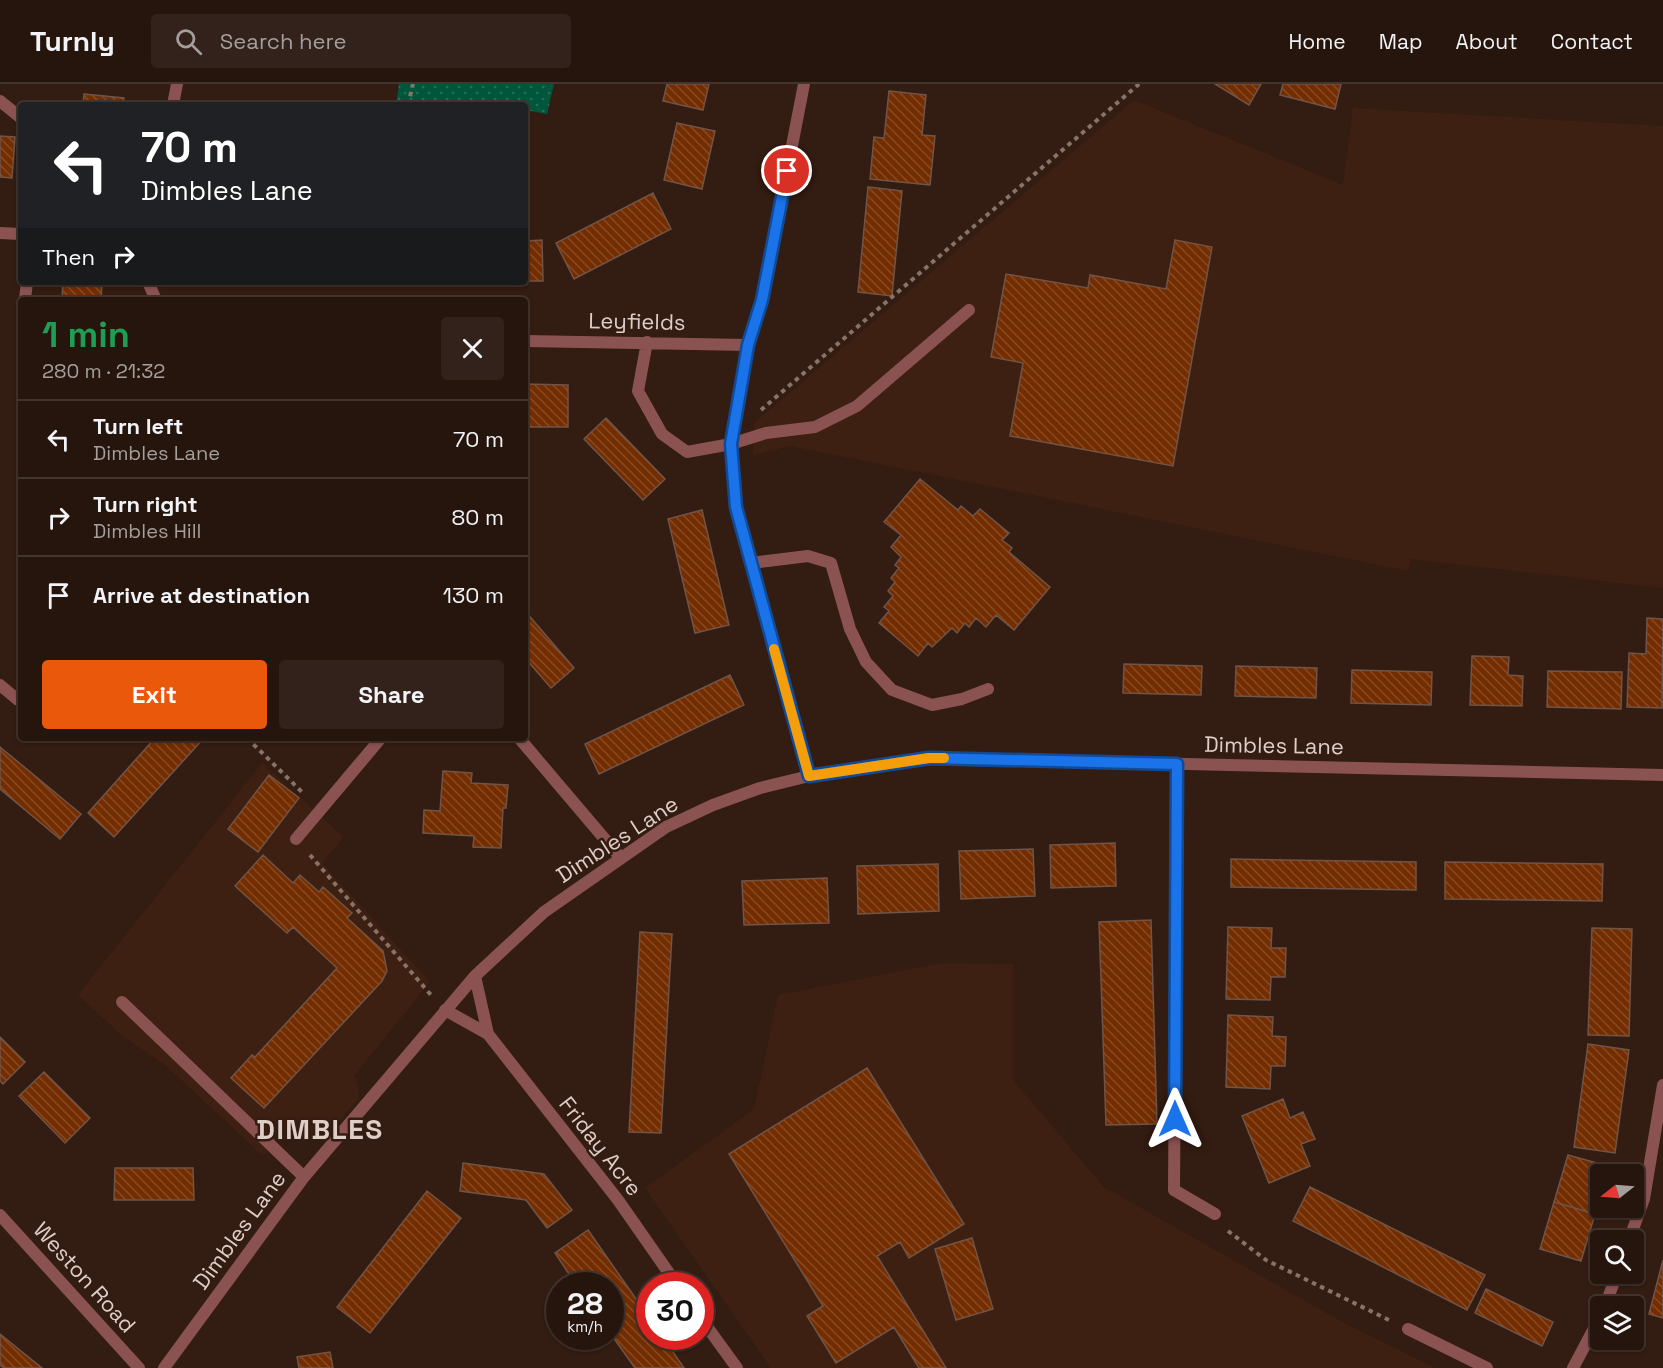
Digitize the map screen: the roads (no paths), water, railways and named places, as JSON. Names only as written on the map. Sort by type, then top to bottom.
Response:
[{"type":"street","points":[[174,102],[177,84]]},
{"type":"street","points":[[804,84],[762,300],[748,345],[731,444],[736,507],[809,776]]},
{"type":"street","points":[[0,101],[18,116]]},
{"type":"street","points":[[0,233],[18,234]]},
{"type":"street","points":[[646,342],[638,391],[662,434],[687,452],[731,444],[766,434],[815,427],[856,406],[969,310]]},
{"type":"street","name":"Leyfields","points":[[528,340],[748,345]]},
{"type":"street","points":[[751,563],[808,556],[831,563],[850,629],[862,654],[866,662],[892,690],[932,705],[962,699],[988,689]]},
{"type":"street","points":[[0,685],[18,700]]},
{"type":"street","points":[[296,839],[378,741]]},
{"type":"street","points":[[522,741],[620,857]]},
{"type":"street","name":"Dimbles Lane","points":[[164,1368],[304,1177],[475,976],[544,912],[620,857],[666,827],[713,805],[760,788],[809,776],[929,758],[1663,775]]},
{"type":"street","points":[[1177,764],[1174,1190],[1215,1214]]},
{"type":"street","name":"Friday Acre","points":[[475,976],[488,1034]]},
{"type":"street","points":[[122,1002],[304,1177]]},
{"type":"street","name":"Friday Acre","points":[[445,1010],[488,1034],[618,1200],[668,1272]]},
{"type":"street","points":[[1633,1230],[1644,1198],[1663,1085]]},
{"type":"street","name":"Weston Road","points":[[0,1215],[139,1368]]},
{"type":"street","points":[[1408,1329],[1487,1368]]},
{"type":"street","points":[[714,1336],[737,1368]]},
{"type":"street","points":[[1573,1368],[1590,1336]]},
{"type":"district","name":"DIMBLES","points":[[320,1129]]}]
